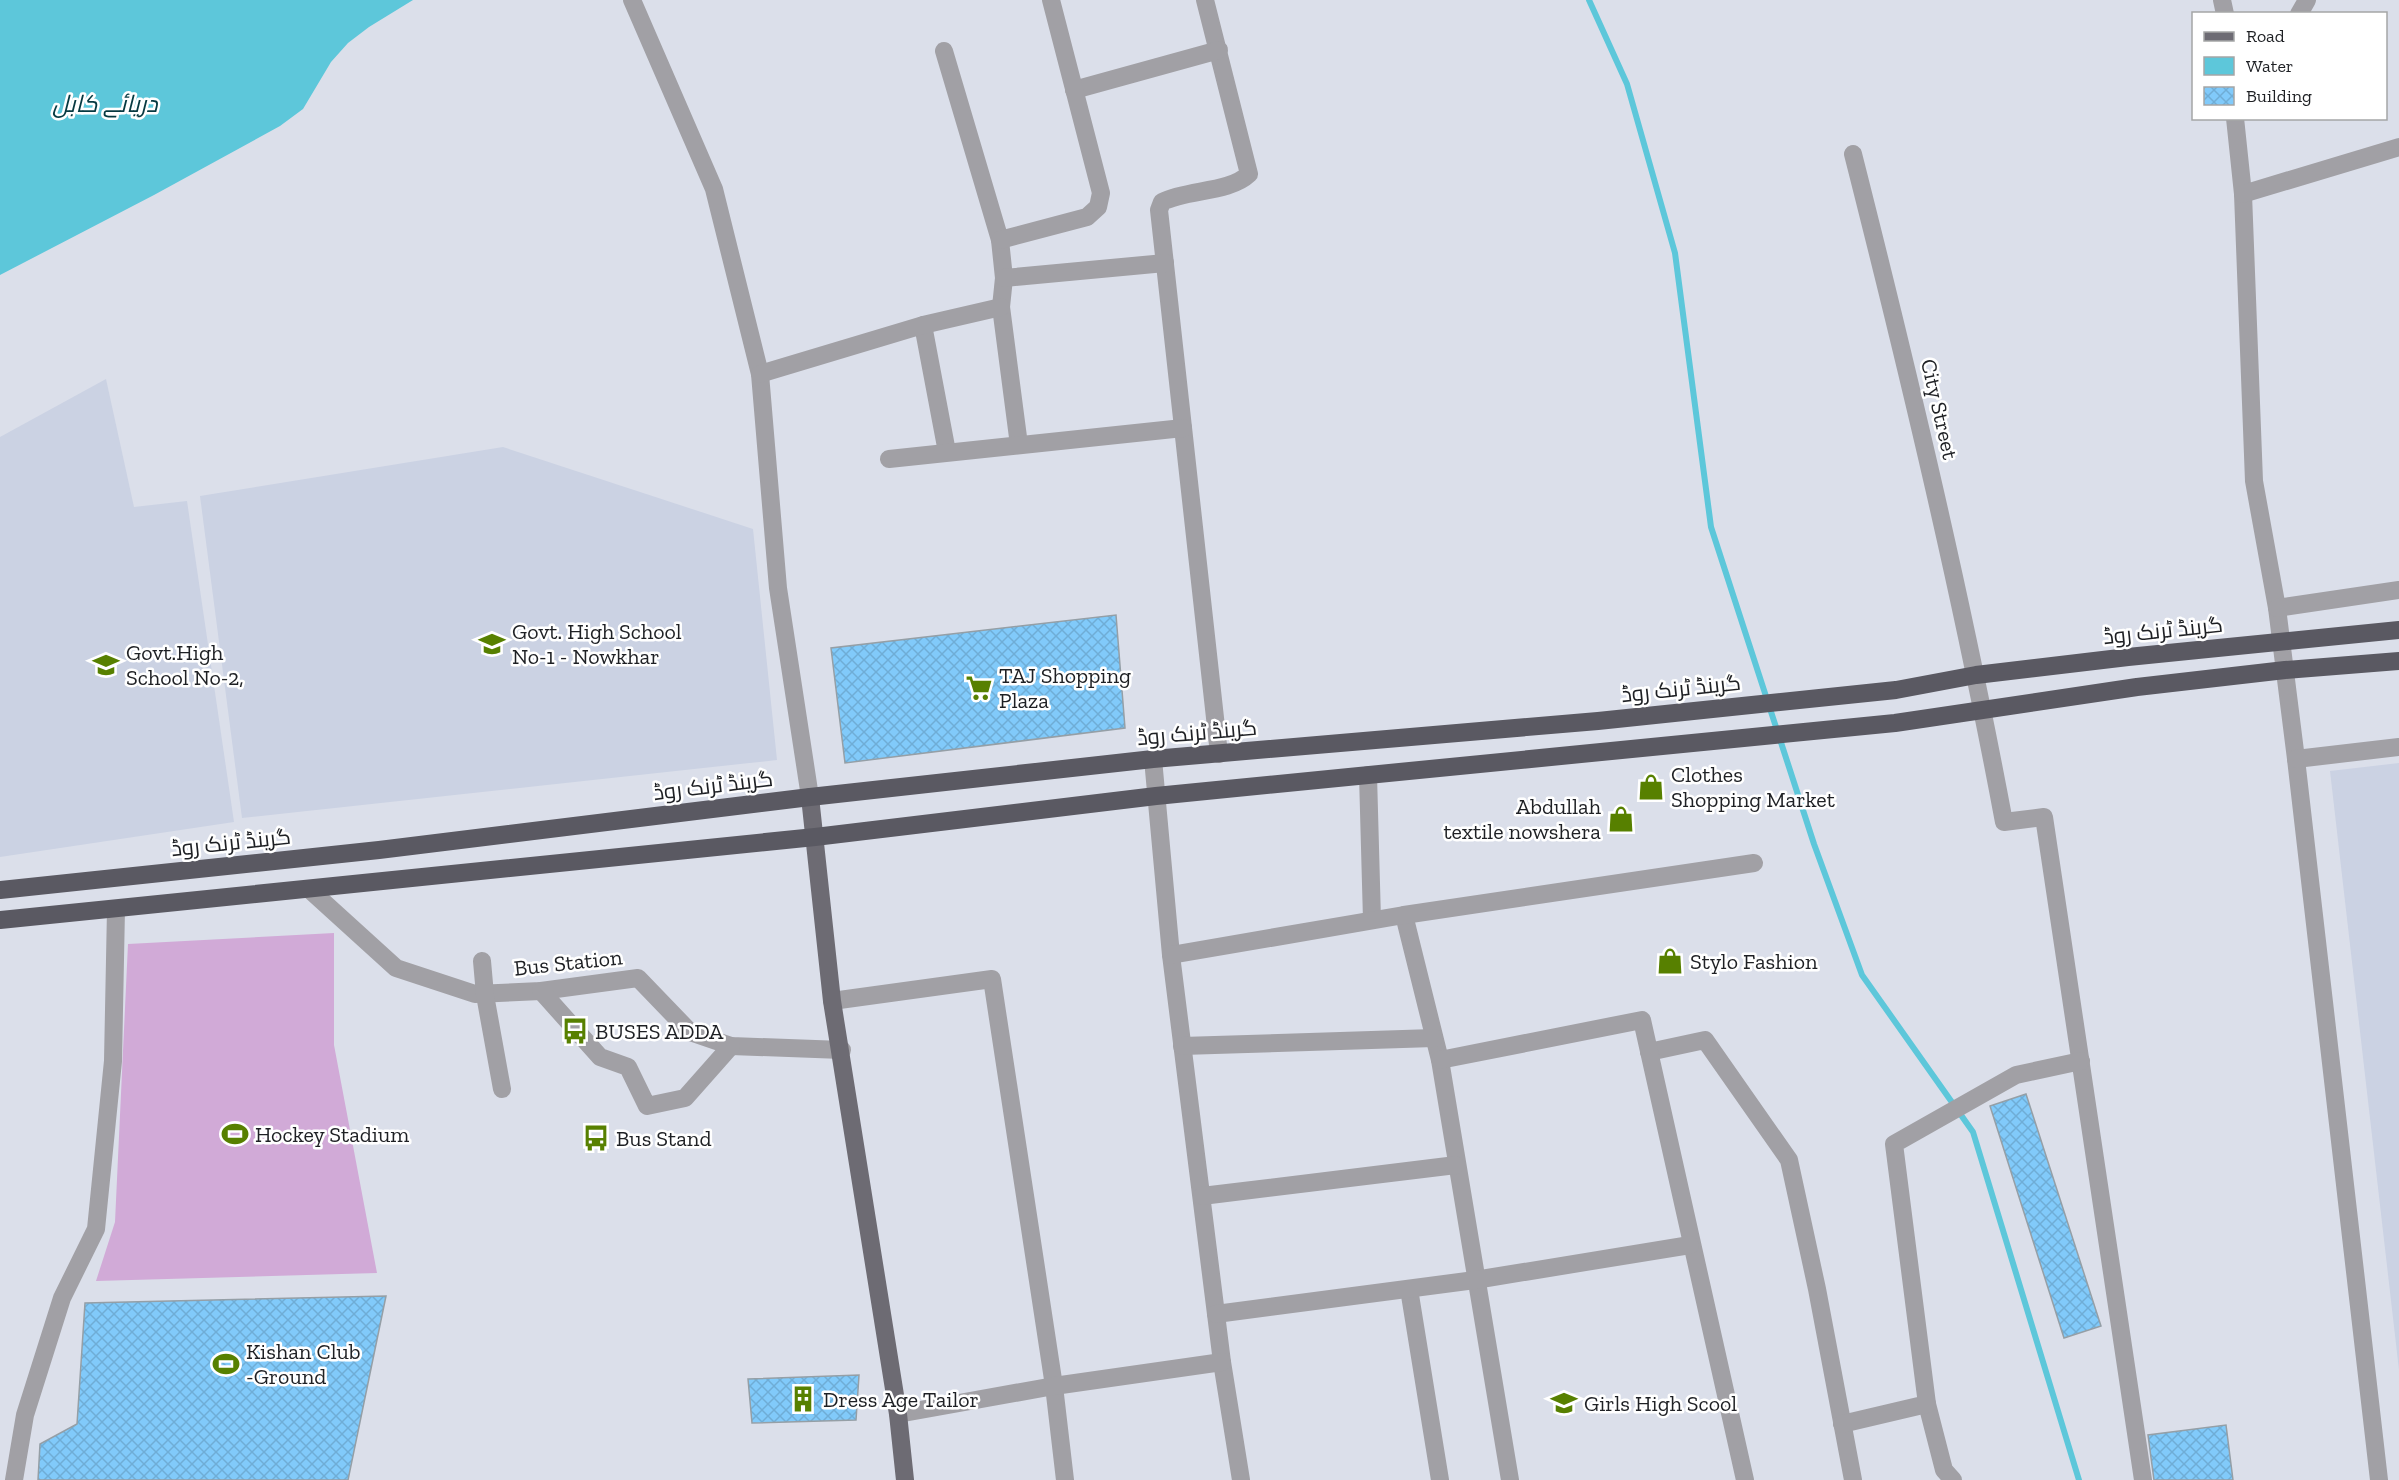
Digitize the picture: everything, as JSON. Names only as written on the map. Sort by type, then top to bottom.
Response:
[{"type":"highway","name":"گرینڈ ٹرنک روڈ","points":[[0,890],[379,850],[810,797],[1153,759],[1598,721],[1896,690],[1976,675],[2399,630]]},
{"type":"highway","points":[[0,920],[815,837],[1156,795],[1895,723],[2137,687],[2285,670],[2399,661]]},
{"type":"main road","points":[[810,797],[832,1001],[842,1050],[898,1414],[905,1480]]},
{"type":"street","points":[[632,0],[714,189],[760,374],[778,588],[810,797]]},
{"type":"street","points":[[1000,240],[1087,216],[1098,207],[1101,193],[1051,0]]},
{"type":"street","points":[[1205,0],[1249,174],[1240,182],[1173,196],[1162,202],[1159,210],[1219,754]]},
{"type":"street","points":[[1074,90],[1219,50]]},
{"type":"street","points":[[944,51],[1000,240],[1004,278],[1001,307],[1019,445]]},
{"type":"street","points":[[2235,120],[2243,194],[2254,481],[2277,608],[2285,670],[2379,1480]]},
{"type":"street","points":[[2243,194],[2399,147]]},
{"type":"street","name":"City Street","points":[[1853,153],[1901,346],[1976,675],[2004,822],[2044,817],[2081,1060]]},
{"type":"street","points":[[1004,278],[1165,263]]},
{"type":"street","points":[[760,374],[923,325],[1001,307]]},
{"type":"street","points":[[923,325],[947,452]]},
{"type":"street","points":[[889,459],[1183,428]]},
{"type":"street","points":[[2277,608],[2399,590]]},
{"type":"street","points":[[2296,759],[2399,747]]},
{"type":"street","points":[[1153,759],[1182,1046],[1222,1362],[1241,1480]]},
{"type":"street","points":[[1368,775],[1372,920]]},
{"type":"street","points":[[1171,955],[1372,920],[1754,863]]},
{"type":"street","name":"Bus Station","points":[[309,889],[396,968],[475,994],[541,991],[638,978],[690,1032],[731,1046],[842,1050]]},
{"type":"street","points":[[14,1480],[25,1415],[62,1298],[96,1230],[113,1061],[116,909]]},
{"type":"street","points":[[1404,915],[1440,1060],[1510,1480]]},
{"type":"street","points":[[482,961],[484,995],[502,1089]]},
{"type":"street","points":[[832,1001],[992,979],[1065,1480]]},
{"type":"street","points":[[541,991],[600,1057],[628,1067],[647,1106],[685,1098],[731,1046]]},
{"type":"street","points":[[1440,1060],[1642,1020],[1690,1245],[1745,1480]]},
{"type":"street","points":[[1182,1046],[1434,1038]]},
{"type":"street","points":[[1649,1052],[1705,1041],[1789,1160],[1817,1289],[1853,1480]]},
{"type":"street","points":[[1953,1480],[1944,1470],[1927,1404],[1894,1144],[2016,1075],[2081,1060],[2143,1480]]},
{"type":"street","points":[[1202,1196],[1456,1166]]},
{"type":"street","points":[[1216,1314],[1475,1280],[1690,1245]]},
{"type":"street","points":[[1409,1289],[1440,1480]]},
{"type":"street","points":[[898,1414],[1053,1386],[1222,1362]]},
{"type":"street","points":[[1842,1425],[1927,1404]]},
{"type":"shaded area","name":"Govt.High School No-2,","points":[[106,379],[134,507],[187,501],[234,822],[0,857],[0,437]]},
{"type":"shaded area","name":"Govt. High School No-1 - Nowkhar","points":[[503,447],[753,529],[777,760],[242,818],[200,496]]},
{"type":"shaded area","points":[[2399,763],[2399,1370],[2330,771]]},
{"type":"shaded area","name":"Hockey Stadium","points":[[334,933],[334,1045],[377,1273],[96,1281],[115,1222],[128,944]]},
{"type":"water","name":"دریائے کابل","points":[[0,0],[413,0],[348,43],[331,62],[303,109],[280,126],[0,275]]},
{"type":"building","name":"TAJ Shopping Plaza","points":[[1116,615],[1125,728],[845,763],[831,648]]},
{"type":"building","points":[[2026,1094],[2101,1326],[2064,1338],[1990,1106]]},
{"type":"building","name":"Kishan Club -Ground","points":[[386,1296],[348,1480],[38,1480],[40,1444],[77,1424],[85,1303]]},
{"type":"building","name":"Dress Age Tailor","points":[[859,1375],[856,1420],[752,1423],[748,1379]]},
{"type":"building","points":[[2226,1425],[2233,1480],[2154,1480],[2148,1435]]},
{"type":"waterway","points":[[1589,0],[1627,84],[1675,253],[1711,527],[1814,844],[1862,975],[1973,1132],[2079,1480]]},
{"type":"place","name":"Govt. High School No-1 - Nowkhar","points":[[492,644]]},
{"type":"place","name":"Govt.High School No-2,","points":[[106,665]]},
{"type":"place","name":"TAJ Shopping Plaza","points":[[979,688]]},
{"type":"place","name":"Clothes Shopping Market","points":[[1651,787]]},
{"type":"place","name":"Abdullah textile nowshera","points":[[1621,819]]},
{"type":"place","name":"Stylo Fashion","points":[[1670,961]]},
{"type":"place","name":"BUSES ADDA","points":[[575,1031]]},
{"type":"place","name":"Hockey Stadium","points":[[235,1134]]},
{"type":"place","name":"Bus Stand","points":[[596,1138]]},
{"type":"place","name":"Kishan Club -Ground","points":[[226,1364]]},
{"type":"place","name":"Dress Age Tailor","points":[[803,1399]]},
{"type":"place","name":"Girls High Scool","points":[[1564,1403]]}]
